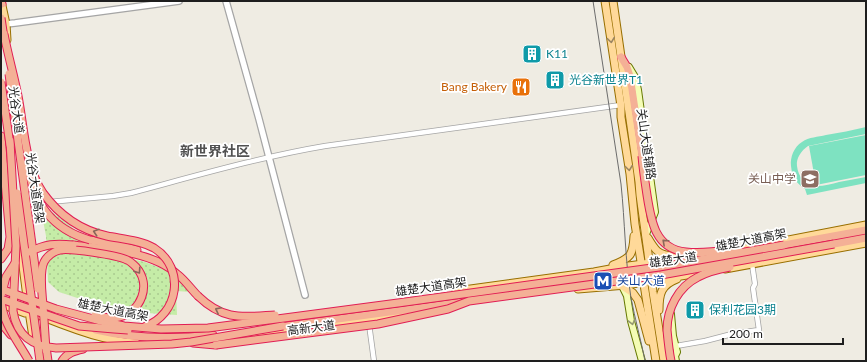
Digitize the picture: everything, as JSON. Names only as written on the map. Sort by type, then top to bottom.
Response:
[{"type":"highway","name":"光谷大道高架","points":[[3,21],[16,135],[48,361]]},
{"type":"highway","points":[[4,34],[27,167],[32,186],[41,206],[63,229],[76,236],[147,254],[164,263],[209,306],[223,313],[250,317],[353,309]]},
{"type":"highway","points":[[4,34],[18,97],[25,144],[33,171],[43,192],[61,213],[78,226],[98,234],[148,245],[160,253],[172,271],[174,285],[173,299],[166,312],[156,322],[134,330],[79,326]]},
{"type":"highway","points":[[621,58],[627,67],[630,76],[651,216],[659,237],[672,248],[686,252],[702,253],[784,244]]},
{"type":"highway","name":"光谷大道高架","points":[[1,82],[38,361]]},
{"type":"highway","points":[[1,136],[10,237],[8,249],[1,259]]},
{"type":"highway","points":[[10,141],[16,246],[13,304],[14,318],[26,338],[41,346],[56,348],[156,346],[191,342],[283,326]]},
{"type":"highway","name":"雄楚大道高架","points":[[1,287],[56,309],[124,326],[161,329],[208,328],[659,267],[866,230]]},
{"type":"highway","name":"雄楚大道高架","points":[[1,299],[79,326],[121,335],[180,338],[283,326],[661,275],[866,238]]},
{"type":"highway","points":[[674,359],[667,330],[669,314],[678,294],[690,282],[705,274],[726,268],[834,244]]},
{"type":"highway","points":[[1,296],[6,277],[14,264],[20,258],[45,245],[68,245],[134,254],[165,265],[176,273]]},
{"type":"highway","points":[[1,287],[16,292],[38,298],[46,301],[83,312],[102,317],[117,317],[133,310],[142,298],[144,284],[137,268],[127,260],[119,257],[70,250],[61,250],[48,256],[44,262],[42,270],[42,290],[43,297],[43,305],[46,350]]},
{"type":"highway","points":[[1,299],[1,306],[6,321],[29,361]]},
{"type":"highway","points":[[181,342],[216,345],[378,324],[448,309],[469,301]]},
{"type":"highway","points":[[1,323],[17,342]]},
{"type":"highway","points":[[62,361],[73,351],[91,348]]},
{"type":"main road","points":[[605,1],[621,104],[621,117],[630,174],[635,224],[655,360]]},
{"type":"main road","points":[[613,1],[664,359],[674,359],[677,352],[673,336],[671,313],[674,296],[688,280],[703,273]]},
{"type":"main road","name":"光谷大道","points":[[1,2],[44,302],[51,361]]},
{"type":"main road","name":"关山大道辅路","points":[[621,58],[635,77],[639,96],[655,212],[646,234]]},
{"type":"main road","name":"光谷大道","points":[[1,105],[13,179],[29,311],[38,361]]},
{"type":"main road","points":[[594,272],[624,261],[631,254],[635,224]]},
{"type":"main road","name":"雄楚大道","points":[[621,267],[730,251],[866,225]]},
{"type":"main road","points":[[646,234],[652,245],[659,253],[665,256],[683,257]]},
{"type":"main road","name":"雄楚大道","points":[[623,285],[687,276],[866,243]]},
{"type":"main road","name":"高新大道","points":[[1,287],[44,302],[103,319],[152,326],[193,327],[338,309],[621,267]]},
{"type":"main road","points":[[660,336],[659,298],[661,292],[670,282],[687,276]]},
{"type":"main road","points":[[623,285],[633,293],[638,300],[655,360]]},
{"type":"main road","points":[[623,285],[627,296],[631,321],[642,361]]},
{"type":"main road","name":"高新大道","points":[[1,304],[26,313],[29,311],[59,324],[116,341],[145,343],[181,342],[216,340],[310,329],[491,300],[623,285]]},
{"type":"main road","points":[[660,336],[673,336]]},
{"type":"street","points":[[3,21],[15,23],[179,1]]},
{"type":"street","points":[[226,1],[259,119],[305,295]]},
{"type":"street","points":[[30,204],[119,195],[300,150],[621,104]]},
{"type":"street","points":[[676,346],[705,342],[732,334],[759,330],[753,288],[752,264]]},
{"type":"street","points":[[368,320],[374,361]]},
{"type":"green space","points":[[866,127],[866,134],[808,146],[803,150],[797,160],[797,163],[799,174],[803,180],[813,186],[866,177],[866,183],[807,195],[805,189],[795,180],[792,174],[791,159],[793,152],[797,147],[805,140],[811,138]]},
{"type":"green space","points":[[866,135],[866,175],[816,185],[809,146]]},
{"type":"green space","points":[[48,209],[82,235],[118,256],[145,262],[168,271],[191,292],[176,291],[177,315],[117,311],[59,292],[48,282],[46,236],[41,210]]},
{"type":"tram line","points":[[593,1],[621,184],[627,270],[631,298],[645,361]]},
{"type":"place","name":"K11","points":[[532,54]]},
{"type":"place","name":"光谷新世界T1","points":[[555,80]]},
{"type":"place","name":"Bang Bakery","points":[[521,87]]},
{"type":"place","name":"关山中学","points":[[810,179]]},
{"type":"place","name":"关山大道","points":[[603,281]]},
{"type":"place","name":"保利花园3期","points":[[695,310]]},
{"type":"district","name":"新世界社区","points":[[215,151]]}]
